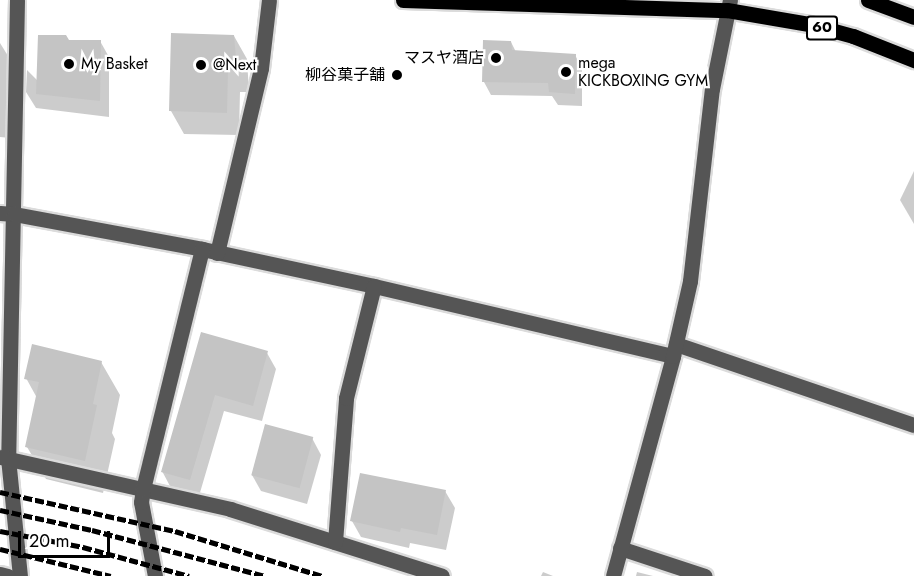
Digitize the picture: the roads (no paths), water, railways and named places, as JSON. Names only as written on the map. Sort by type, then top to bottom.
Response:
[{"type":"main road","name":"60","points":[[403,0],[728,5],[853,36],[914,60]]},
{"type":"main road","points":[[868,0],[914,17]]},
{"type":"street","points":[[17,0],[7,213],[4,458],[20,576]]},
{"type":"street","points":[[155,576],[141,502],[143,489],[261,68],[269,0]]},
{"type":"street","points":[[613,576],[674,350],[690,281],[712,89],[728,5]]},
{"type":"street","points":[[7,213],[209,251],[674,350],[914,424]]},
{"type":"street","points":[[335,542],[346,398],[374,286]]},
{"type":"street","points":[[4,458],[230,509],[442,576]]},
{"type":"street","points":[[620,548],[705,576]]},
{"type":"street","points":[[0,574],[8,576]]},
{"type":"railway","points":[[0,492],[175,531],[322,576]]},
{"type":"railway","points":[[0,510],[92,530],[265,576]]},
{"type":"railway","points":[[0,531],[83,547],[189,576]]},
{"type":"railway","points":[[0,549],[111,576]]},
{"type":"place","name":"マスヤ酒店","points":[[496,58]]},
{"type":"place","name":"My Basket","points":[[69,64]]},
{"type":"place","name":"@Next","points":[[201,65]]},
{"type":"place","name":"mega KICKBOXING GYM","points":[[566,72]]},
{"type":"place","name":"柳谷菓子舗","points":[[397,75]]}]
